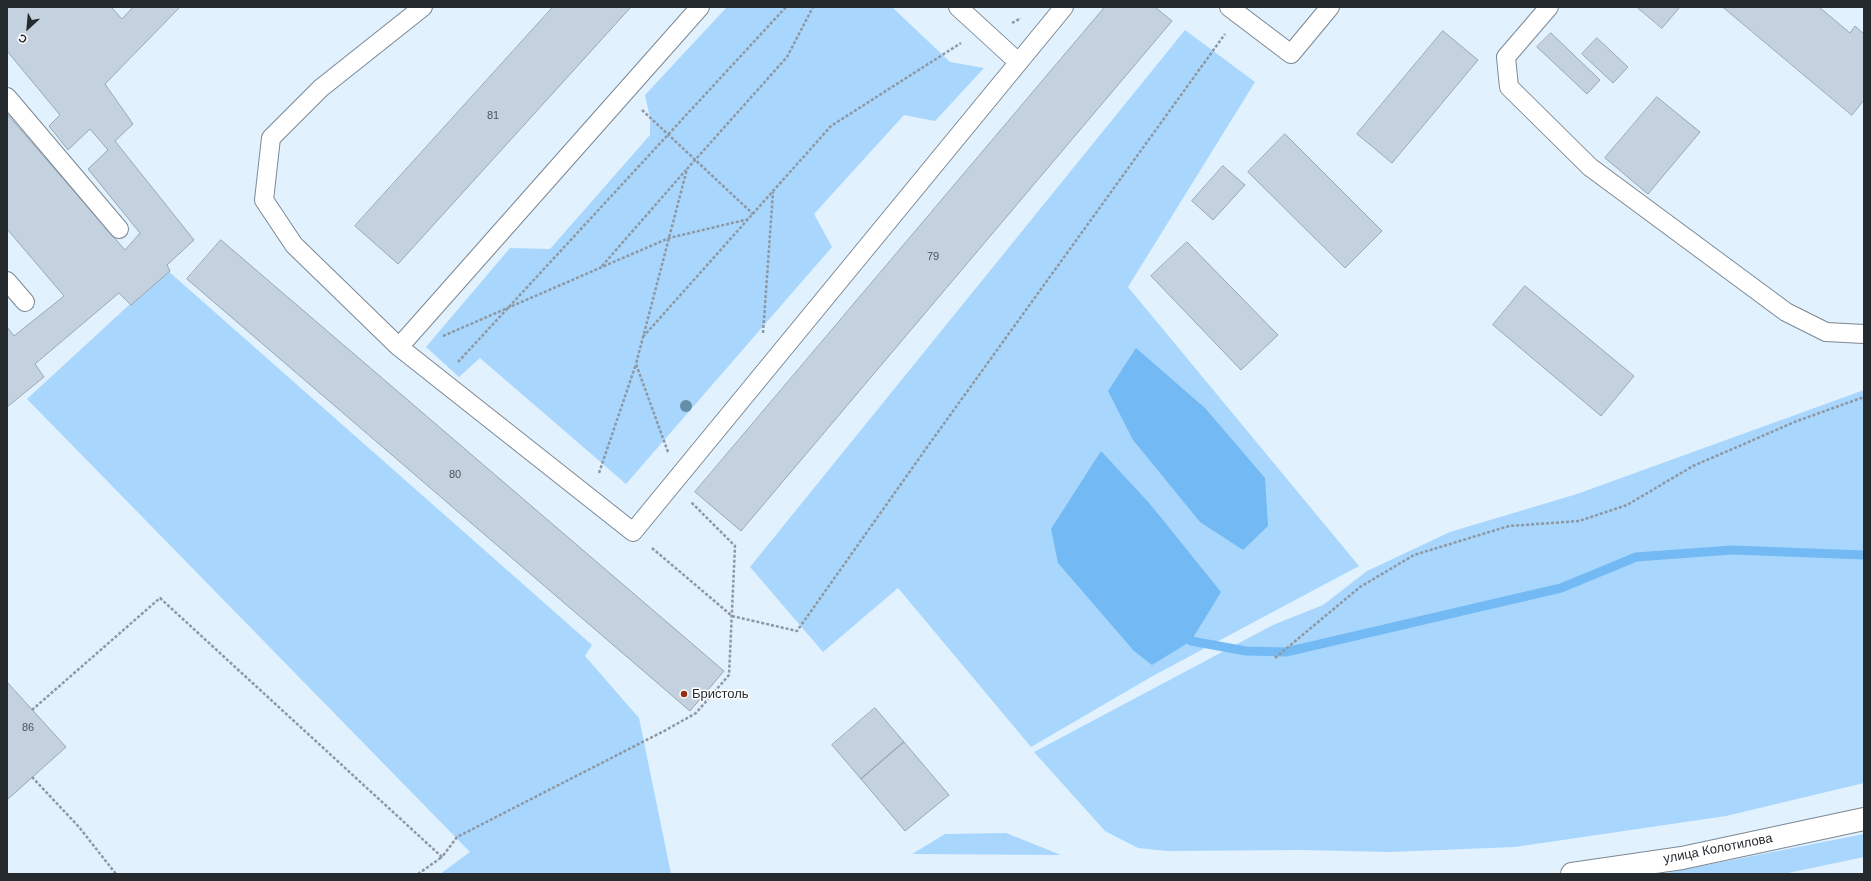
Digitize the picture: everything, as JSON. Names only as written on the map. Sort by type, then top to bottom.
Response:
[{"type":"main road","name":"улица Колотилова","points":[[1572,874],[1682,858],[1864,819]]},
{"type":"lane","points":[[423,7],[320,88],[271,138],[264,200],[294,245],[402,350],[633,532],[1064,7]]},
{"type":"lane","points":[[402,350],[700,7]]},
{"type":"lane","points":[[958,7],[1018,62]]},
{"type":"lane","points":[[1234,11],[1291,54],[1330,7]]},
{"type":"lane","points":[[1548,7],[1506,57],[1509,87],[1590,167],[1786,312],[1826,332],[1864,334]]},
{"type":"lane","points":[[7,97],[119,229]]},
{"type":"lane","points":[[7,281],[25,302]]},
{"type":"path","points":[[441,380],[786,7]]},
{"type":"path","points":[[600,268],[787,57],[813,7]]},
{"type":"path","points":[[633,532],[732,616],[797,631],[1234,11]]},
{"type":"path","points":[[642,338],[832,126],[949,52],[990,21],[1008,25],[1022,18]]},
{"type":"path","points":[[624,93],[753,214]]},
{"type":"path","points":[[590,498],[636,364],[687,169]]},
{"type":"path","points":[[763,374],[763,321],[773,191]]},
{"type":"path","points":[[402,350],[508,308],[670,238],[749,218]]},
{"type":"path","points":[[418,874],[442,857],[457,837],[659,734],[696,713],[729,675],[735,546],[692,505],[663,441],[636,364]]},
{"type":"path","points":[[1275,658],[1360,587],[1414,555],[1509,526],[1579,521],[1627,505],[1693,466],[1797,421],[1864,397]]},
{"type":"path","points":[[32,710],[160,598],[442,857]]},
{"type":"path","points":[[32,777],[79,827],[116,874]]},
{"type":"shaded area","points":[[727,7],[892,7],[950,62],[984,68],[935,121],[904,115],[814,214],[832,247],[626,484],[480,358],[459,377],[426,347],[510,248],[550,249],[650,135],[650,118],[645,95]]},
{"type":"shaded area","points":[[1185,30],[1255,82],[1128,287],[1359,566],[1151,677],[1031,747],[898,588],[823,652],[750,567]]},
{"type":"shaded area","points":[[167,270],[592,645],[585,656],[639,718],[671,874],[440,874],[470,852],[27,399]]},
{"type":"shaded area","points":[[1136,348],[1205,408],[1265,478],[1268,526],[1243,550],[1200,522],[1133,440],[1108,391]]},
{"type":"shaded area","points":[[1864,390],[1864,783],[1726,816],[1515,847],[1390,852],[1301,850],[1168,851],[1138,848],[1105,831],[1034,752],[1273,625],[1323,605],[1367,571],[1450,532],[1577,494]]},
{"type":"shaded area","points":[[1101,451],[1150,504],[1221,592],[1191,641],[1152,665],[1134,651],[1058,563],[1051,529]]},
{"type":"shaded area","points":[[1006,833],[1061,855],[912,854],[945,834]]},
{"type":"shaded area","points":[[1864,834],[1864,857],[1783,874],[1661,874]]},
{"type":"building","points":[[7,7],[111,7],[122,19],[133,7],[180,7],[105,84],[133,124],[115,141],[194,240],[167,265],[170,271],[131,305],[119,293],[35,364],[44,377],[7,407],[7,327],[14,336],[64,296],[7,229],[7,114],[125,250],[140,233],[88,169],[108,150],[90,129],[68,150],[49,126],[60,115],[7,51]]},
{"type":"building","points":[[553,7],[631,7],[398,264],[355,226]]},
{"type":"building","points":[[1105,7],[1155,7],[1172,21],[741,531],[695,492]]},
{"type":"building","points":[[1637,7],[1680,7],[1662,28]]},
{"type":"building","points":[[1723,7],[1819,7],[1850,33],[1855,26],[1864,34],[1864,100],[1852,115]]},
{"type":"building","points":[[1443,31],[1478,60],[1392,163],[1357,134]]},
{"type":"building","points":[[1551,33],[1600,80],[1587,94],[1537,47]]},
{"type":"building","points":[[1597,38],[1628,67],[1613,83],[1582,54]]},
{"type":"building","points":[[1657,97],[1700,132],[1648,194],[1605,158]]},
{"type":"building","points":[[1285,134],[1382,231],[1345,268],[1248,172]]},
{"type":"building","points":[[1223,166],[1245,185],[1213,220],[1192,201]]},
{"type":"building","points":[[221,240],[724,671],[690,711],[187,279]]},
{"type":"building","points":[[1187,242],[1278,335],[1241,370],[1151,276]]},
{"type":"building","points":[[1525,286],[1634,376],[1601,416],[1493,325]]},
{"type":"building","points":[[7,682],[66,747],[7,800]]},
{"type":"building","points":[[875,708],[904,742],[861,779],[832,745]]},
{"type":"building","points":[[904,742],[949,795],[905,831],[861,779]]},
{"type":"waterway","points":[[1191,641],[1246,651],[1286,652],[1561,588],[1636,557],[1732,550],[1864,555]]},
{"type":"place","name":"Бристоль","points":[[684,694]]}]
